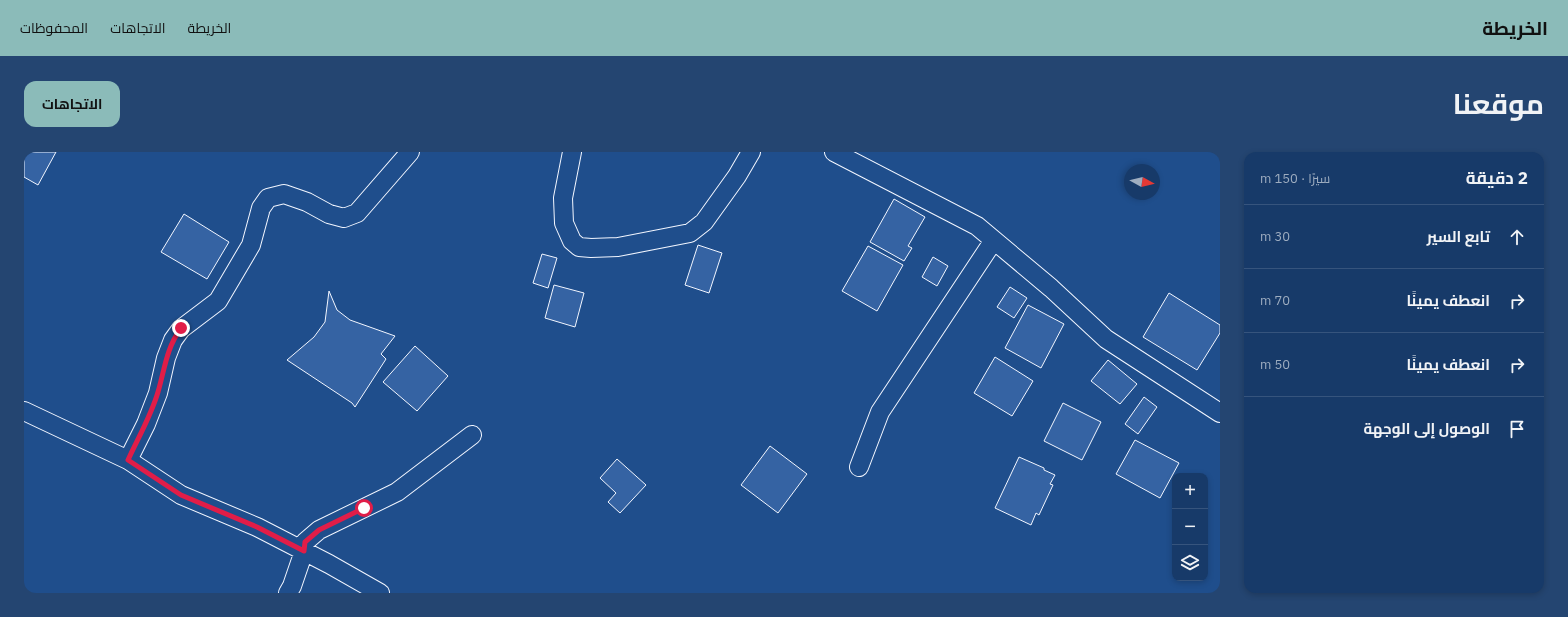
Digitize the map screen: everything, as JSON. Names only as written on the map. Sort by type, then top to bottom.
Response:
[{"type":"street","points":[[128,460],[146,424],[158,393],[166,358],[173,340],[181,328],[218,301],[251,245],[261,208],[268,198],[284,194],[307,202],[329,214],[344,218],[357,213],[378,191],[410,152]]},
{"type":"street","points":[[572,152],[563,198],[564,222],[572,241],[579,247],[591,248],[618,247],[690,233],[704,222],[737,176],[751,152]]},
{"type":"street","points":[[834,152],[977,226],[1050,288],[1106,339],[1220,413]]},
{"type":"street","points":[[859,467],[880,412],[994,240]]},
{"type":"street","points":[[24,411],[128,460],[181,495],[257,527],[380,593]]},
{"type":"street","points":[[288,593],[292,586],[304,551],[305,542],[319,530],[397,492],[438,459],[472,435]]},
{"type":"building","points":[[24,152],[56,152],[38,185],[24,177]]},
{"type":"building","points":[[894,199],[925,217],[908,246],[912,248],[904,261],[870,242]]},
{"type":"building","points":[[184,214],[229,242],[207,279],[161,252]]},
{"type":"building","points":[[698,245],[722,253],[709,293],[685,285]]},
{"type":"building","points":[[868,246],[903,265],[877,311],[842,291]]},
{"type":"building","points":[[542,254],[557,258],[548,288],[533,283]]},
{"type":"building","points":[[933,257],[948,266],[937,286],[922,277]]},
{"type":"building","points":[[554,285],[584,293],[575,327],[545,318]]},
{"type":"building","points":[[1010,287],[1027,298],[1014,318],[997,307]]},
{"type":"building","points":[[329,291],[337,310],[350,320],[395,336],[381,354],[386,359],[355,407],[352,403],[287,360],[314,337],[325,322]]},
{"type":"building","points":[[1169,293],[1220,325],[1220,333],[1197,370],[1143,337]]},
{"type":"building","points":[[1028,305],[1064,324],[1041,368],[1005,348]]},
{"type":"building","points":[[415,346],[448,376],[417,411],[383,382]]},
{"type":"building","points":[[995,357],[1033,381],[1012,416],[974,393]]},
{"type":"building","points":[[1108,360],[1137,384],[1120,404],[1091,381]]},
{"type":"building","points":[[1144,397],[1157,407],[1138,434],[1125,424]]},
{"type":"building","points":[[1063,403],[1101,422],[1082,460],[1044,441]]},
{"type":"building","points":[[1135,440],[1179,463],[1174,473],[1172,473],[1172,476],[1160,498],[1116,474]]},
{"type":"building","points":[[770,446],[807,474],[778,513],[741,485]]},
{"type":"building","points":[[1019,457],[1044,468],[1044,470],[1055,475],[1050,484],[1053,485],[1039,515],[1036,513],[1031,525],[995,508]]},
{"type":"building","points":[[617,459],[646,485],[620,513],[608,502],[616,493],[600,478]]},
{"type":"route","points":[[181,328],[173,340],[166,358],[158,393],[146,424],[128,460],[181,495],[257,527],[304,551],[305,542],[319,530],[364,508]]}]
